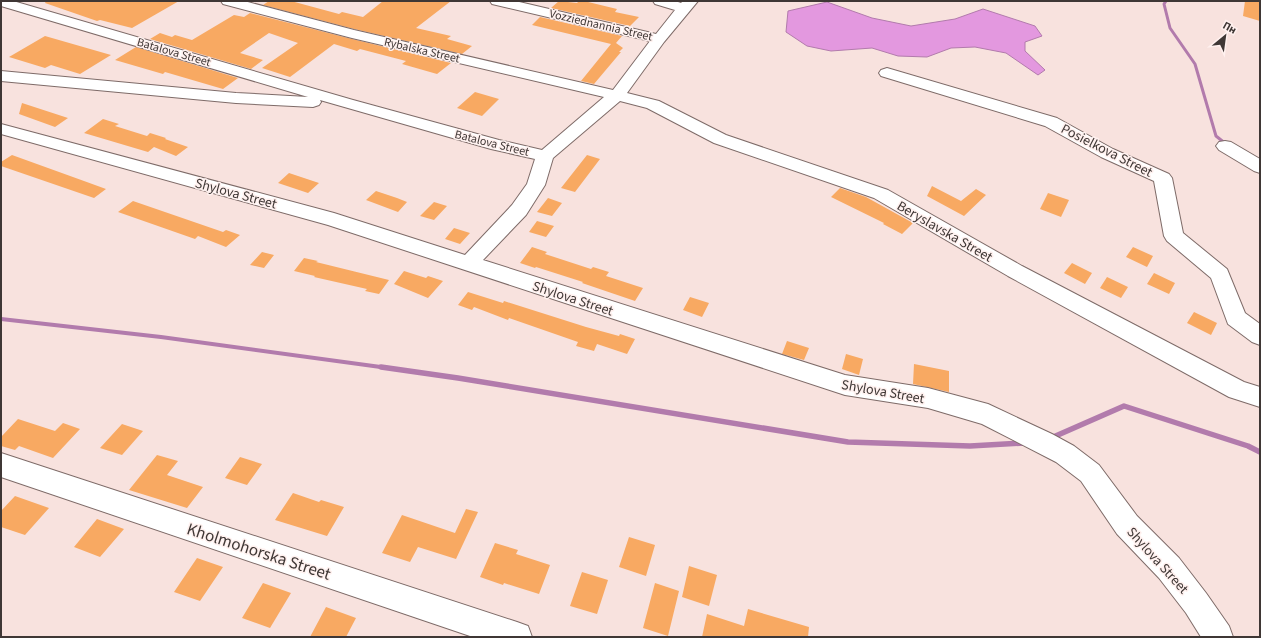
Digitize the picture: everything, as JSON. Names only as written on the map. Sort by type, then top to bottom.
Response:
[{"type":"street","name":"Rybalska Street","points":[[228,1],[352,34],[617,95]]},
{"type":"street","name":"Vozziednannia Street","points":[[497,1],[659,38]]},
{"type":"street","points":[[660,1],[688,4]]},
{"type":"street","name":"Batalova Street","points":[[1,2],[347,103],[497,145],[545,156]]},
{"type":"street","points":[[468,264],[519,210],[536,186],[545,156],[617,95],[659,38],[688,4]]},
{"type":"street","name":"Posielkova Street","points":[[887,73],[1051,122],[1107,153],[1163,178],[1174,236],[1220,274],[1236,318],[1260,336]]},
{"type":"street","name":"Batalova Street","points":[[1,76],[236,98],[347,103]]},
{"type":"street","name":"Beryslavska Street","points":[[617,95],[653,104],[720,139],[881,194],[1015,271],[1237,390],[1260,397]]},
{"type":"street","name":"Shylova Street","points":[[1,129],[334,220],[845,385],[928,398],[988,415],[1065,454],[1090,473],[1127,525],[1169,568],[1196,603],[1218,637]]},
{"type":"street","points":[[1225,146],[1260,167]]},
{"type":"street","name":"Kholmohorska Street","points":[[1,464],[517,637]]},
{"type":"shaded area","points":[[827,2],[872,18],[911,26],[955,19],[983,9],[1035,26],[1042,36],[1025,42],[1025,51],[1045,70],[1038,75],[1006,53],[975,47],[951,48],[927,57],[898,56],[872,48],[831,51],[807,46],[786,32],[788,11]]},
{"type":"building","points":[[46,1],[179,1],[132,28],[100,20],[97,21],[45,3]]},
{"type":"building","points":[[269,1],[291,1],[339,14],[342,12],[363,17],[383,1],[451,1],[416,28],[451,36],[447,39],[472,46],[462,54],[354,29],[263,5]]},
{"type":"building","points":[[559,1],[577,3],[579,1],[584,1],[617,9],[615,12],[639,17],[630,26],[551,8]]},
{"type":"building","points":[[1245,1],[1260,1],[1260,21],[1243,16]]},
{"type":"building","points":[[250,13],[451,63],[437,74],[402,64],[406,61],[360,49],[357,51],[334,44],[290,77],[262,68],[298,43],[269,33],[240,53],[263,60],[251,69],[150,39],[160,33],[172,37],[175,35],[192,40],[234,15],[244,17]]},
{"type":"building","points":[[540,17],[622,36],[616,43],[623,48],[594,84],[581,81],[611,44],[532,25]]},
{"type":"building","points":[[45,36],[111,55],[80,74],[51,65],[45,68],[9,57]]},
{"type":"building","points":[[136,47],[238,78],[223,89],[165,72],[163,74],[115,60]]},
{"type":"building","points":[[475,92],[499,99],[482,116],[457,108]]},
{"type":"building","points":[[22,103],[68,118],[55,127],[19,114]]},
{"type":"building","points":[[103,119],[119,124],[115,126],[147,136],[150,133],[188,147],[176,156],[154,147],[148,152],[84,133]]},
{"type":"building","points":[[12,155],[106,189],[94,198],[1,166],[1,162]]},
{"type":"building","points":[[587,155],[600,159],[575,192],[561,188]]},
{"type":"building","points":[[289,173],[319,183],[308,193],[278,183]]},
{"type":"building","points":[[932,186],[961,201],[976,189],[986,195],[964,216],[927,196]]},
{"type":"building","points":[[840,188],[866,197],[913,223],[902,234],[883,224],[884,223],[831,197]]},
{"type":"building","points":[[376,191],[407,202],[398,212],[366,200]]},
{"type":"building","points":[[1048,193],[1069,200],[1061,217],[1040,209]]},
{"type":"building","points":[[548,198],[562,203],[552,216],[537,212]]},
{"type":"building","points":[[133,201],[223,232],[226,230],[240,235],[226,247],[198,236],[195,239],[118,212]]},
{"type":"building","points":[[434,202],[447,206],[434,220],[420,216]]},
{"type":"building","points":[[537,221],[554,226],[546,237],[529,232]]},
{"type":"building","points":[[454,228],[470,233],[460,244],[445,239]]},
{"type":"building","points":[[532,247],[547,252],[545,254],[591,269],[593,267],[609,272],[606,276],[643,288],[635,301],[582,283],[583,282],[520,263]]},
{"type":"building","points":[[1133,247],[1153,256],[1147,267],[1126,257]]},
{"type":"building","points":[[262,252],[274,255],[264,268],[250,265]]},
{"type":"building","points":[[304,258],[389,280],[379,294],[365,291],[367,289],[294,271]]},
{"type":"building","points":[[1072,263],[1092,273],[1085,284],[1064,273]]},
{"type":"building","points":[[404,271],[426,278],[428,276],[443,281],[428,298],[394,284]]},
{"type":"building","points":[[1154,273],[1175,283],[1169,294],[1147,284]]},
{"type":"building","points":[[1107,277],[1128,287],[1121,298],[1100,288]]},
{"type":"building","points":[[468,292],[503,303],[504,301],[586,327],[619,336],[620,334],[635,339],[627,354],[597,344],[594,351],[576,346],[578,342],[509,318],[508,320],[474,307],[472,310],[458,305]]},
{"type":"building","points":[[690,297],[709,303],[702,317],[683,310]]},
{"type":"building","points":[[1194,312],[1217,323],[1211,335],[1187,323]]},
{"type":"building","points":[[787,341],[809,348],[804,360],[782,354]]},
{"type":"building","points":[[846,354],[863,359],[859,375],[842,369]]},
{"type":"building","points":[[914,364],[949,371],[949,392],[913,384]]},
{"type":"building","points":[[18,419],[55,431],[63,423],[80,429],[53,458],[19,446],[15,450],[1,446],[1,437]]},
{"type":"building","points":[[122,424],[143,431],[122,455],[100,448]]},
{"type":"building","points":[[157,455],[178,461],[167,475],[203,487],[187,508],[129,490]]},
{"type":"building","points":[[240,457],[262,464],[247,485],[225,478]]},
{"type":"building","points":[[293,493],[319,502],[321,500],[344,507],[327,536],[275,520]]},
{"type":"building","points":[[15,496],[49,508],[25,535],[1,527],[1,511]]},
{"type":"building","points":[[466,509],[478,512],[456,559],[418,547],[410,562],[382,553],[402,515],[455,533]]},
{"type":"building","points":[[97,519],[124,529],[100,557],[74,547]]},
{"type":"building","points":[[629,537],[655,545],[646,576],[619,567]]},
{"type":"building","points":[[495,543],[518,550],[516,554],[550,565],[539,594],[504,583],[503,585],[480,577]]},
{"type":"building","points":[[197,558],[223,567],[200,601],[174,592]]},
{"type":"building","points":[[689,566],[717,575],[709,606],[682,597]]},
{"type":"building","points":[[582,572],[608,580],[597,614],[570,606]]},
{"type":"building","points":[[263,583],[291,593],[270,628],[242,618]]},
{"type":"building","points":[[655,583],[679,591],[668,636],[643,628]]},
{"type":"building","points":[[326,607],[356,618],[346,637],[310,637]]},
{"type":"building","points":[[748,609],[809,627],[808,637],[702,637],[707,614],[744,626]]},
{"type":"waterway","points":[[1166,1],[1164,4],[1170,28],[1195,64],[1216,136],[1226,144]]},
{"type":"waterway","points":[[1,319],[161,337],[388,368]]},
{"type":"waterway","points":[[381,367],[388,368]]},
{"type":"waterway","points":[[388,368],[458,378],[848,442],[970,446],[1024,443]]},
{"type":"waterway","points":[[1051,438],[1124,406],[1248,446],[1260,452]]}]
